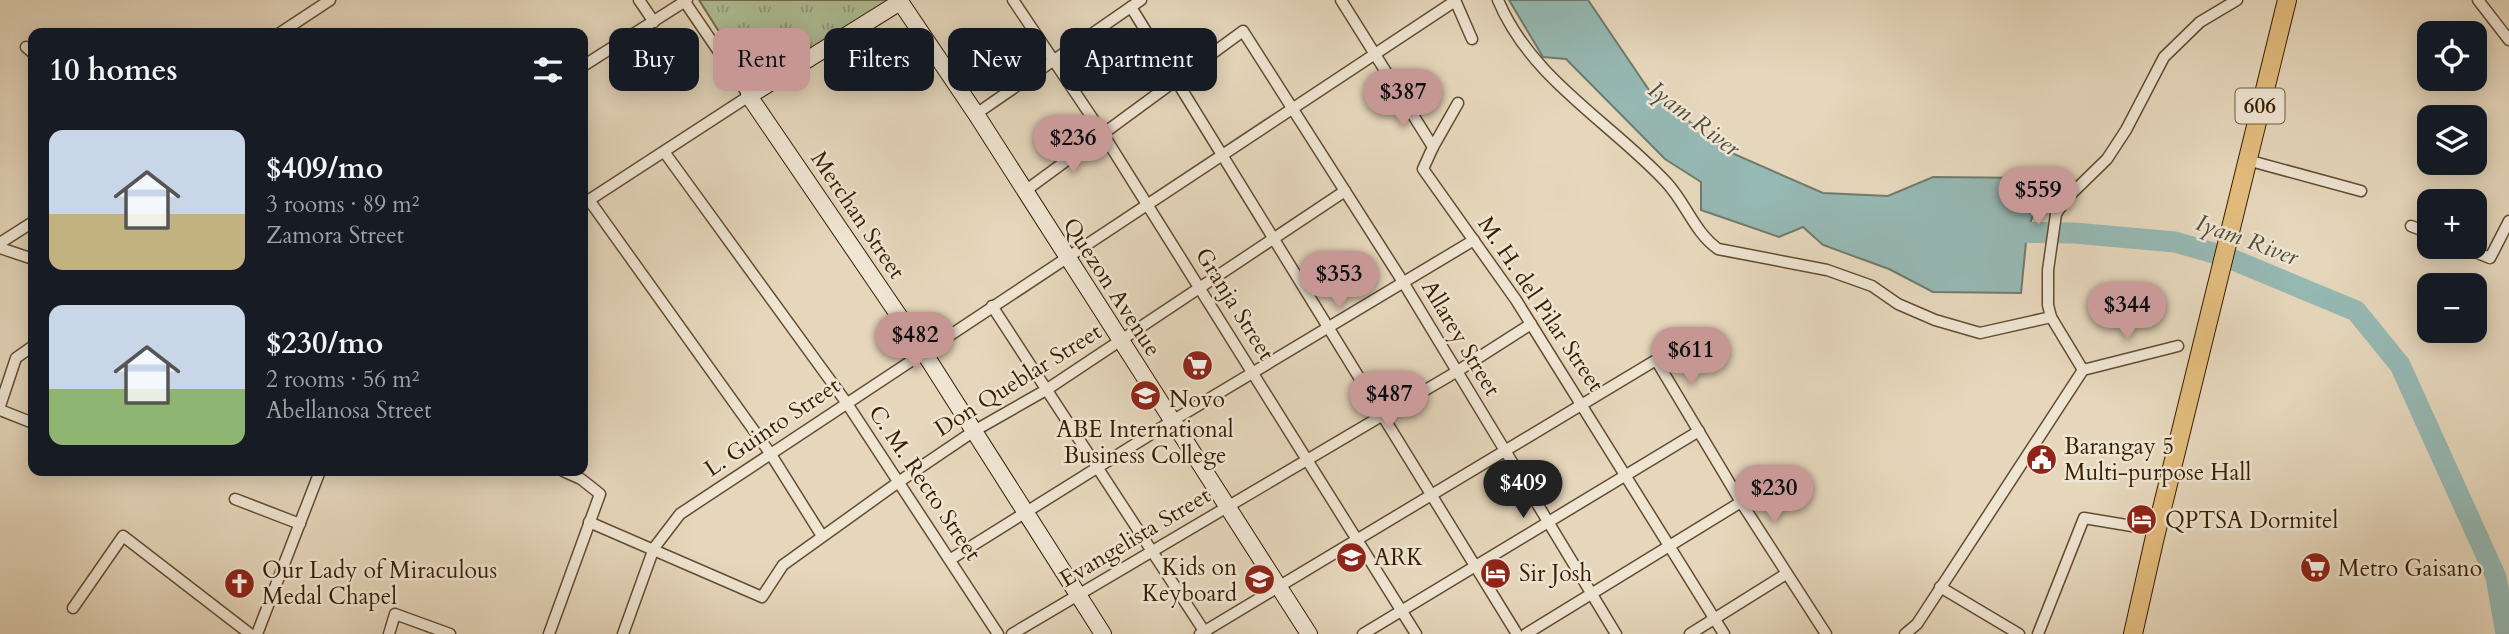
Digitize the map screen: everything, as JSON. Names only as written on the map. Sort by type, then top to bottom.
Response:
[{"type":"main road","name":"606","points":[[2133,634],[2156,530],[2287,0]]},
{"type":"main road","points":[[749,96],[900,1]]},
{"type":"main road","name":"Quezon Avenue","points":[[900,1],[976,114],[1309,634]]},
{"type":"main road","name":"Merchan Street","points":[[749,96],[923,351],[1103,634]]},
{"type":"street","points":[[288,28],[330,0]]},
{"type":"street","points":[[639,0],[654,22]]},
{"type":"street","name":"Granja Street","points":[[1013,0],[1103,134],[1416,634]]},
{"type":"street","points":[[976,114],[1141,0]]},
{"type":"street","points":[[1341,0],[1433,147],[1458,103]]},
{"type":"street","points":[[1455,0],[1472,39]]},
{"type":"street","name":"L. Guinto Street","points":[[623,634],[654,548],[680,514],[1455,0]]},
{"type":"street","points":[[1498,0],[1524,49],[1544,72],[1667,183],[1703,239],[1718,249],[1827,270],[1872,286],[1898,304],[1935,320],[1980,333],[2051,317]]},
{"type":"street","points":[[2083,370],[2051,317],[2048,270],[2054,219],[2066,199],[2107,159],[2164,57],[2200,22],[2237,0]]},
{"type":"street","points":[[2478,0],[2509,40]]},
{"type":"street","points":[[588,63],[686,1]]},
{"type":"street","name":"Merchan Street","points":[[686,1],[749,96]]},
{"type":"street","points":[[1131,7],[1144,28]]},
{"type":"street","name":"Allarey Street","points":[[1217,51],[1243,32],[1403,282],[1616,634]]},
{"type":"street","points":[[1025,191],[1161,91]]},
{"type":"street","points":[[1182,91],[1221,157],[1330,326],[1517,634]]},
{"type":"street","points":[[588,201],[749,96]]},
{"type":"street","name":"M. H. del Pilar Street","points":[[1433,147],[1423,169],[1474,240],[1584,405],[1724,634]]},
{"type":"street","name":"C. M. Recto Street","points":[[665,153],[846,402],[998,634]]},
{"type":"street","points":[[2247,160],[2361,191]]},
{"type":"street","name":"Don Queblar Street","points":[[654,548],[762,597],[783,565],[900,481],[974,431],[1046,390],[1345,191]]},
{"type":"street","points":[[588,205],[770,453],[822,536]]},
{"type":"street","points":[[2487,257],[2490,258],[2509,221]]},
{"type":"street","points":[[0,246],[28,226]]},
{"type":"street","points":[[2411,226],[2417,228]]},
{"type":"street","points":[[951,559],[1097,466],[1474,240]]},
{"type":"street","points":[[0,246],[28,257]]},
{"type":"street","points":[[992,306],[1153,551],[1203,633],[1656,360],[1741,502],[1826,634]]},
{"type":"street","name":"Evangelista Street","points":[[1012,634],[1384,416],[1531,324]]},
{"type":"street","points":[[1905,634],[1917,624],[2016,477],[2083,370],[2178,346]]},
{"type":"street","points":[[28,350],[16,358],[0,408],[28,422]]},
{"type":"street","points":[[1363,634],[1699,431]]},
{"type":"street","points":[[257,634],[318,476]]},
{"type":"street","points":[[549,634],[600,494],[575,476]]},
{"type":"street","points":[[235,499],[300,524]]},
{"type":"street","points":[[1526,634],[1741,502]]},
{"type":"street","points":[[2038,634],[2084,518],[2156,530]]},
{"type":"street","points":[[589,522],[654,548]]},
{"type":"street","points":[[73,608],[123,536],[250,634]]},
{"type":"street","points":[[1690,634],[1786,574]]},
{"type":"street","points":[[1940,587],[2020,634]]},
{"type":"street","points":[[389,634],[395,614],[450,634]]},
{"type":"green space","points":[[699,0],[890,0],[846,28],[824,28],[824,42],[810,51],[810,28],[717,28]]},
{"type":"water","points":[[1509,0],[1588,0],[1649,90],[1727,151],[1823,193],[1888,196],[1933,177],[2046,178],[2027,232],[2021,293],[1933,292],[1889,269],[1823,245],[1803,227],[1779,237],[1701,210],[1701,182],[1665,159],[1566,59],[1543,57]]},
{"type":"waterway","name":"Iyam River","points":[[2000,232],[2074,233],[2175,242],[2224,256],[2356,311],[2400,365],[2496,577],[2506,634]]},
{"type":"place","name":"Novo","points":[[1197,365]]},
{"type":"place","name":"ABE International Business College","points":[[1145,395]]},
{"type":"place","name":"Barangay 5 Multi-purpose Hall","points":[[2041,459]]},
{"type":"place","name":"QPTSA Dormitel","points":[[2142,520]]},
{"type":"place","name":"ARK","points":[[1351,557]]},
{"type":"place","name":"Metro Gaisano","points":[[2315,568]]},
{"type":"place","name":"Sir Josh","points":[[1496,573]]},
{"type":"place","name":"Kids on Keyboard","points":[[1260,580]]},
{"type":"place","name":"Our Lady of Miraculous Medal Chapel","points":[[239,583]]}]
